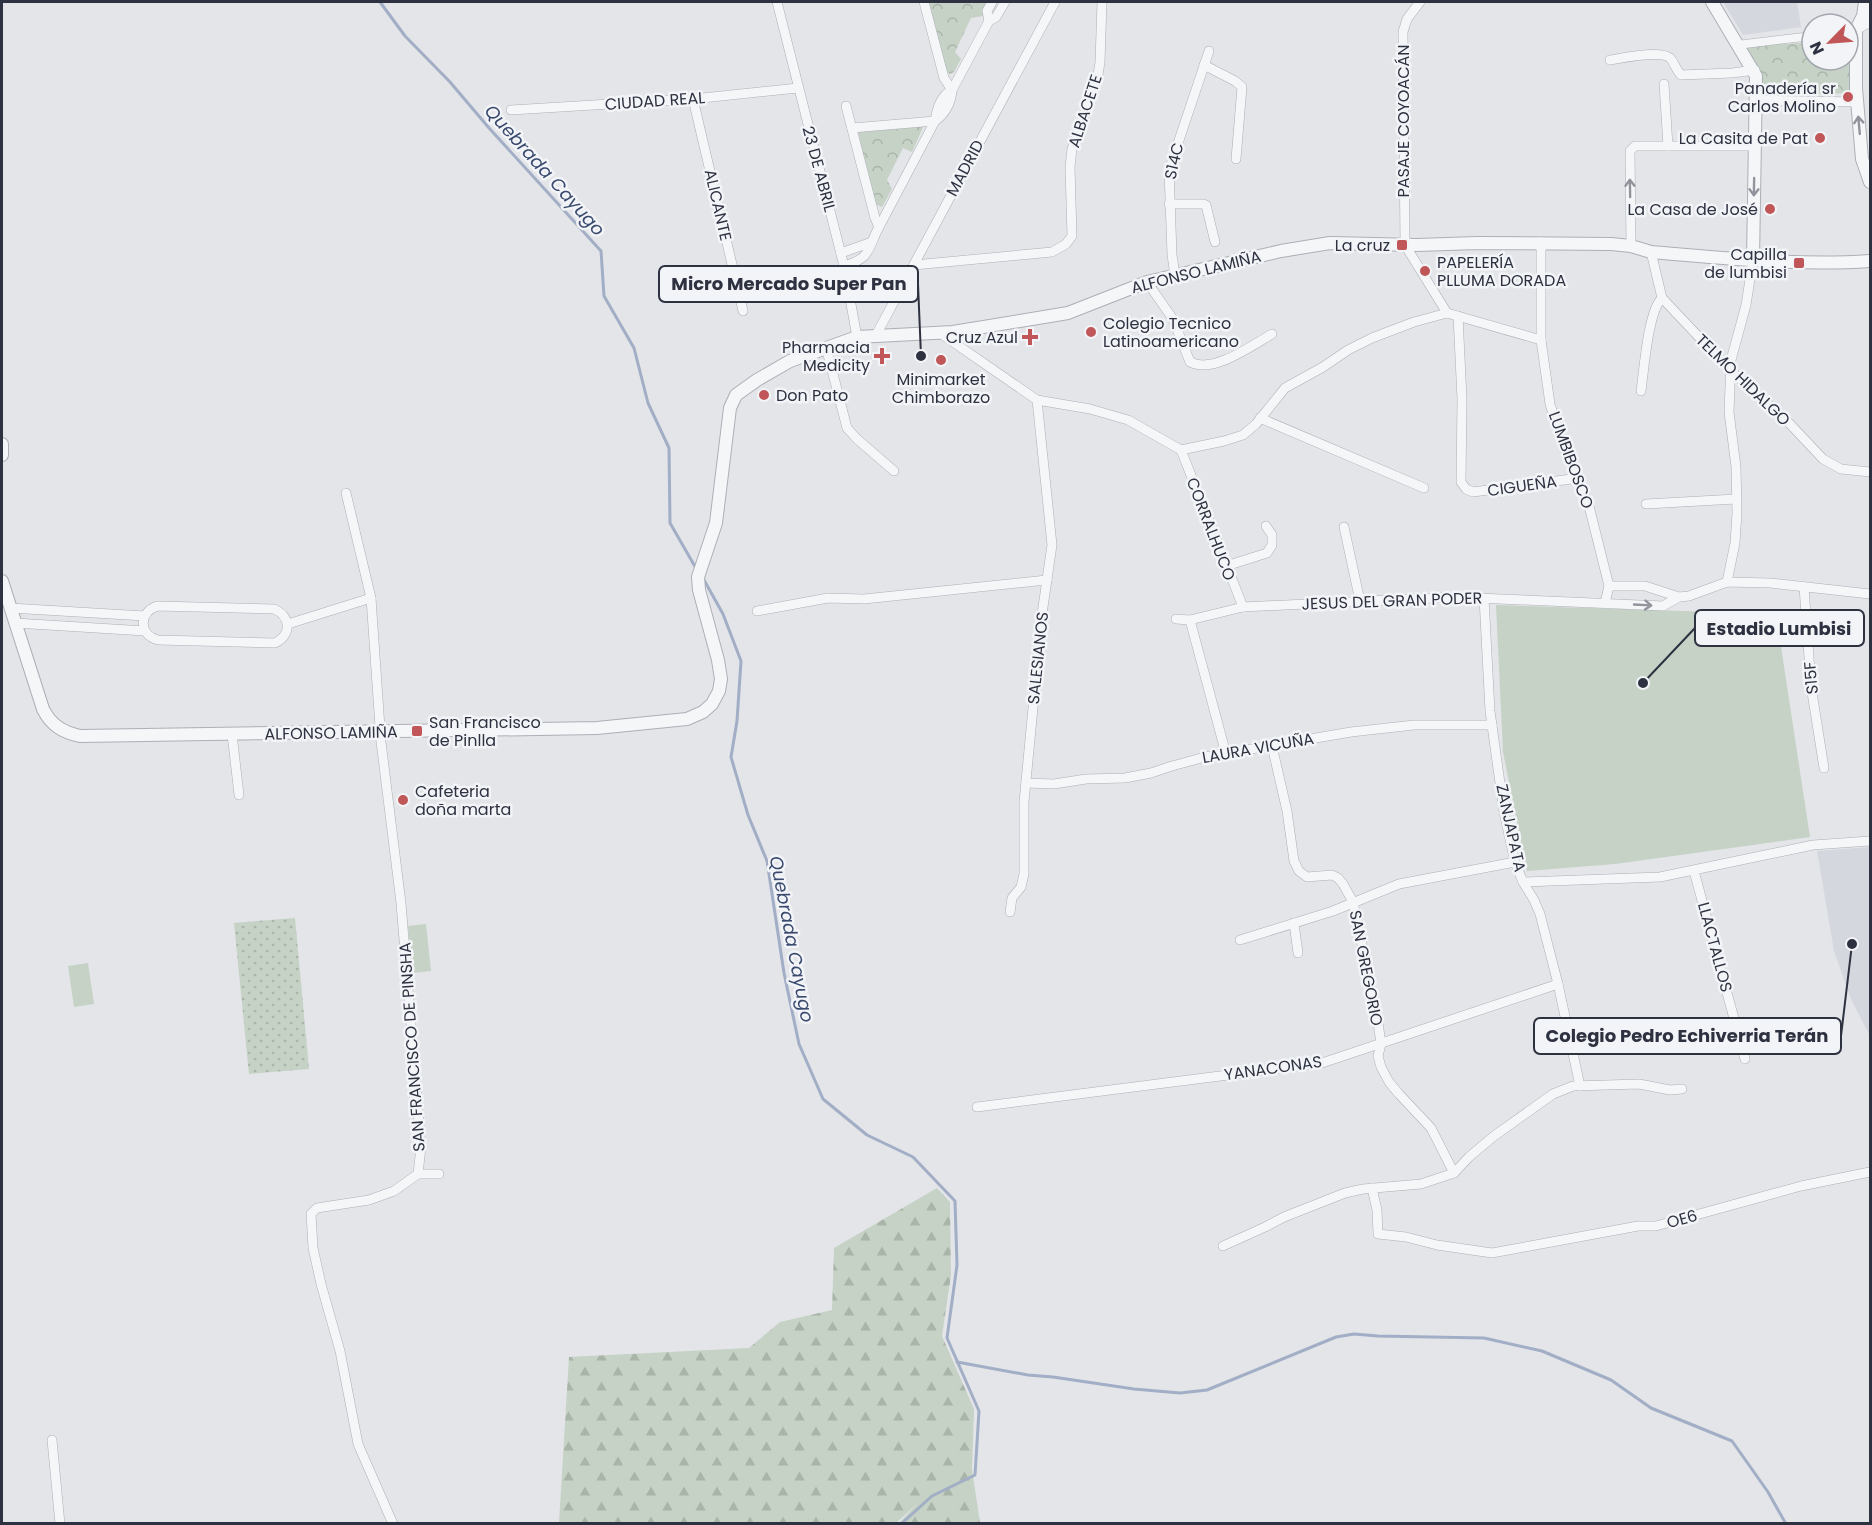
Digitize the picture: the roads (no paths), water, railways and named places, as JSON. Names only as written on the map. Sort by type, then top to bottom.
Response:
[{"type":"street","name":"23 DE ABRIL","points":[[777,2],[841,253],[857,337]]},
{"type":"street","points":[[924,2],[944,78],[952,90]]},
{"type":"street","points":[[989,21],[987,11],[992,2]]},
{"type":"street","points":[[844,266],[864,257],[870,250],[879,227],[935,121],[944,94],[952,90],[989,21],[996,17],[1005,2]]},
{"type":"street","name":"MADRID","points":[[876,335],[1055,2]]},
{"type":"street","name":"ALBACETE","points":[[914,265],[1052,252],[1066,244],[1071,236],[1072,149],[1098,75],[1102,2]]},
{"type":"street","name":"PASAJE COYOACÁN","points":[[1405,245],[1403,32],[1407,19],[1420,2]]},
{"type":"street","points":[[1712,2],[1756,75],[1753,260],[1746,305],[1731,360],[1730,412],[1737,499],[1735,543],[1727,582]]},
{"type":"street","points":[[1860,20],[1863,16],[1865,2]]},
{"type":"street","points":[[1737,45],[1800,37]]},
{"type":"street","name":"S14C","points":[[1175,275],[1169,204],[1169,170],[1209,51]]},
{"type":"street","points":[[1610,60],[1647,55],[1665,56],[1671,59],[1681,75],[1732,74],[1755,70]]},
{"type":"street","points":[[1204,65],[1242,87],[1236,159]]},
{"type":"street","points":[[1855,72],[1862,159],[1870,182]]},
{"type":"street","points":[[1664,84],[1668,146]]},
{"type":"street","name":"CIUDAD REAL","points":[[511,110],[693,99],[798,88]]},
{"type":"street","name":"ALICANTE","points":[[693,99],[743,311]]},
{"type":"street","points":[[1756,100],[1857,102]]},
{"type":"street","points":[[846,106],[879,227]]},
{"type":"street","points":[[852,128],[935,121]]},
{"type":"street","points":[[1631,246],[1630,151],[1635,146],[1754,146]]},
{"type":"street","points":[[1169,204],[1203,204],[1206,206],[1215,242]]},
{"type":"street","points":[[841,253],[872,242]]},
{"type":"street","name":"LUMBIBOSCO","points":[[1540,242],[1541,340],[1550,404],[1563,449],[1579,478],[1590,510],[1609,586],[1605,603]]},
{"type":"street","name":"ALFONSO LAMIÑA","points":[[2,582],[43,709],[49,720],[66,733],[80,736],[597,728],[687,719],[703,712],[712,704],[719,692],[721,679],[699,590],[700,572],[716,523],[730,408],[736,395],[757,380],[790,361],[826,347],[857,337],[940,333],[1068,313],[1147,282],[1281,251],[1330,243],[1611,244],[1631,246],[1651,252],[1753,260],[1808,263],[1870,261]]},
{"type":"street","points":[[1405,245],[1447,313]]},
{"type":"street","name":"TELMO HIDALGO","points":[[1651,252],[1662,298],[1731,371],[1789,423],[1824,459],[1841,469],[1870,472]]},
{"type":"street","points":[[1147,282],[1173,319],[1190,362],[1194,364],[1223,361],[1272,334]]},
{"type":"street","points":[[1641,391],[1653,318],[1658,302],[1662,298]]},
{"type":"street","points":[[940,333],[1037,400],[1089,409],[1128,420],[1181,450],[1243,435],[1256,424],[1285,388],[1348,350],[1403,326],[1447,313],[1541,340]]},
{"type":"street","name":"CIGUEÑA","points":[[1458,316],[1462,399],[1461,482],[1466,489],[1473,492],[1579,478]]},
{"type":"street","points":[[826,347],[847,428],[894,471]]},
{"type":"street","name":"SALESIANOS","points":[[1010,912],[1012,898],[1021,886],[1024,874],[1024,802],[1041,625],[1052,545],[1037,400]]},
{"type":"street","points":[[1260,418],[1424,488]]},
{"type":"street","points":[[2,444],[2,455]]},
{"type":"street","name":"CORRALHUCO","points":[[1181,450],[1243,607]]},
{"type":"street","name":"SAN FRANCISCO DE PINSHA","points":[[346,493],[371,597],[381,732],[401,903],[421,1148],[418,1174],[394,1191],[369,1200],[317,1208],[311,1214],[313,1248],[340,1351],[352,1422],[358,1444],[393,1524]]},
{"type":"street","points":[[1646,504],[1737,499]]},
{"type":"street","points":[[1226,566],[1267,553],[1272,545],[1272,535],[1266,526]]},
{"type":"street","points":[[1344,527],[1360,601]]},
{"type":"street","points":[[757,610],[828,598],[864,599],[1047,580]]},
{"type":"street","name":"JESUS DEL GRAN PODER","points":[[1176,619],[1190,620],[1243,607],[1453,597],[1663,606],[1679,597],[1689,596],[1727,582],[1770,583],[1870,594]]},
{"type":"street","points":[[1609,586],[1645,586],[1679,597]]},
{"type":"street","name":"S15F","points":[[1804,587],[1811,686],[1824,768]]},
{"type":"street","points":[[288,624],[371,597]]},
{"type":"street","name":"ZANJAPATA","points":[[1484,598],[1492,725],[1504,812],[1515,862],[1540,914],[1580,1086]]},
{"type":"street","points":[[157,606],[274,609],[283,614],[288,629],[279,641],[269,643],[158,640],[148,636],[145,631],[143,626],[145,616],[148,611],[157,606]]},
{"type":"street","points":[[10,608],[145,616]]},
{"type":"street","points":[[1190,620],[1226,754]]},
{"type":"street","points":[[15,622],[145,631]]},
{"type":"street","name":"LAURA VICUÑA","points":[[1026,783],[1054,784],[1086,779],[1125,778],[1226,754],[1351,732],[1414,725],[1492,725]]},
{"type":"street","points":[[232,734],[239,795]]},
{"type":"street","name":"SAN GREGORIO","points":[[1272,746],[1287,811],[1294,861],[1299,871],[1307,877],[1332,875],[1338,878],[1353,903],[1377,1015],[1381,1044],[1378,1056],[1381,1067],[1389,1082],[1431,1128],[1454,1173]]},
{"type":"street","points":[[1523,882],[1660,877],[1813,845],[1870,841]]},
{"type":"street","points":[[1240,940],[1333,911],[1399,884],[1515,862]]},
{"type":"street","name":"LLACTALLOS","points":[[1694,871],[1745,1059]]},
{"type":"street","points":[[1294,923],[1298,953]]},
{"type":"street","name":"YANACONAS","points":[[977,1107],[1322,1063],[1558,984]]},
{"type":"street","points":[[1223,1246],[1314,1203],[1345,1193],[1421,1184],[1454,1173],[1469,1156],[1494,1136],[1553,1094],[1573,1086],[1639,1084],[1670,1090],[1682,1089]]},
{"type":"street","name":"OE6","points":[[1372,1188],[1377,1210],[1378,1234],[1492,1253],[1638,1226],[1656,1226],[1801,1186],[1870,1172]]},
{"type":"street","points":[[418,1174],[439,1174]]},
{"type":"street","points":[[52,1440],[60,1524]]},
{"type":"waterway","name":"Quebrada Cayugo","points":[[380,2],[405,36],[450,82],[601,251],[604,296],[634,348],[648,403],[669,448],[670,523],[697,570]]},
{"type":"waterway","name":"Quebrada Cayugo","points":[[704,580],[723,614],[741,661],[737,721],[731,757],[748,815],[767,861],[784,973],[799,1044],[823,1099],[867,1135],[913,1157],[955,1201],[957,1265],[947,1338],[979,1411],[975,1475],[932,1496],[901,1524]]},
{"type":"waterway","points":[[957,1362],[1028,1375],[1180,1393],[1207,1390],[1336,1337],[1354,1334],[1484,1338],[1542,1351],[1611,1380],[1651,1408],[1732,1441],[1768,1492],[1786,1524]]},
{"type":"place","name":"Panadería sr Carlos Molino","points":[[1848,97]]},
{"type":"place","name":"La Casita de Pat","points":[[1820,138]]},
{"type":"place","name":"La Casa de José","points":[[1770,209]]},
{"type":"place","name":"La cruz","points":[[1402,245]]},
{"type":"place","name":"Capilla de lumbisi","points":[[1799,263]]},
{"type":"place","name":"PAPELERÍA PLLUMA DORADA","points":[[1425,271]]},
{"type":"place","name":"Colegio Tecnico Latinoamericano","points":[[1091,332]]},
{"type":"place","name":"Cruz Azul","points":[[1030,337]]},
{"type":"place","name":"Pharmacia Medicity","points":[[882,356]]},
{"type":"place","name":"Micro Mercado Super Pan","points":[[921,356]]},
{"type":"place","name":"Minimarket Chimborazo","points":[[941,360]]},
{"type":"place","name":"Don Pato","points":[[764,395]]},
{"type":"place","name":"Estadio Lumbisi","points":[[1643,683]]},
{"type":"place","name":"San Francisco de Pinlla","points":[[417,731]]},
{"type":"place","name":"Cafeteria doña marta","points":[[403,800]]},
{"type":"place","name":"Colegio Pedro Echiverria Terán","points":[[1852,944]]}]
